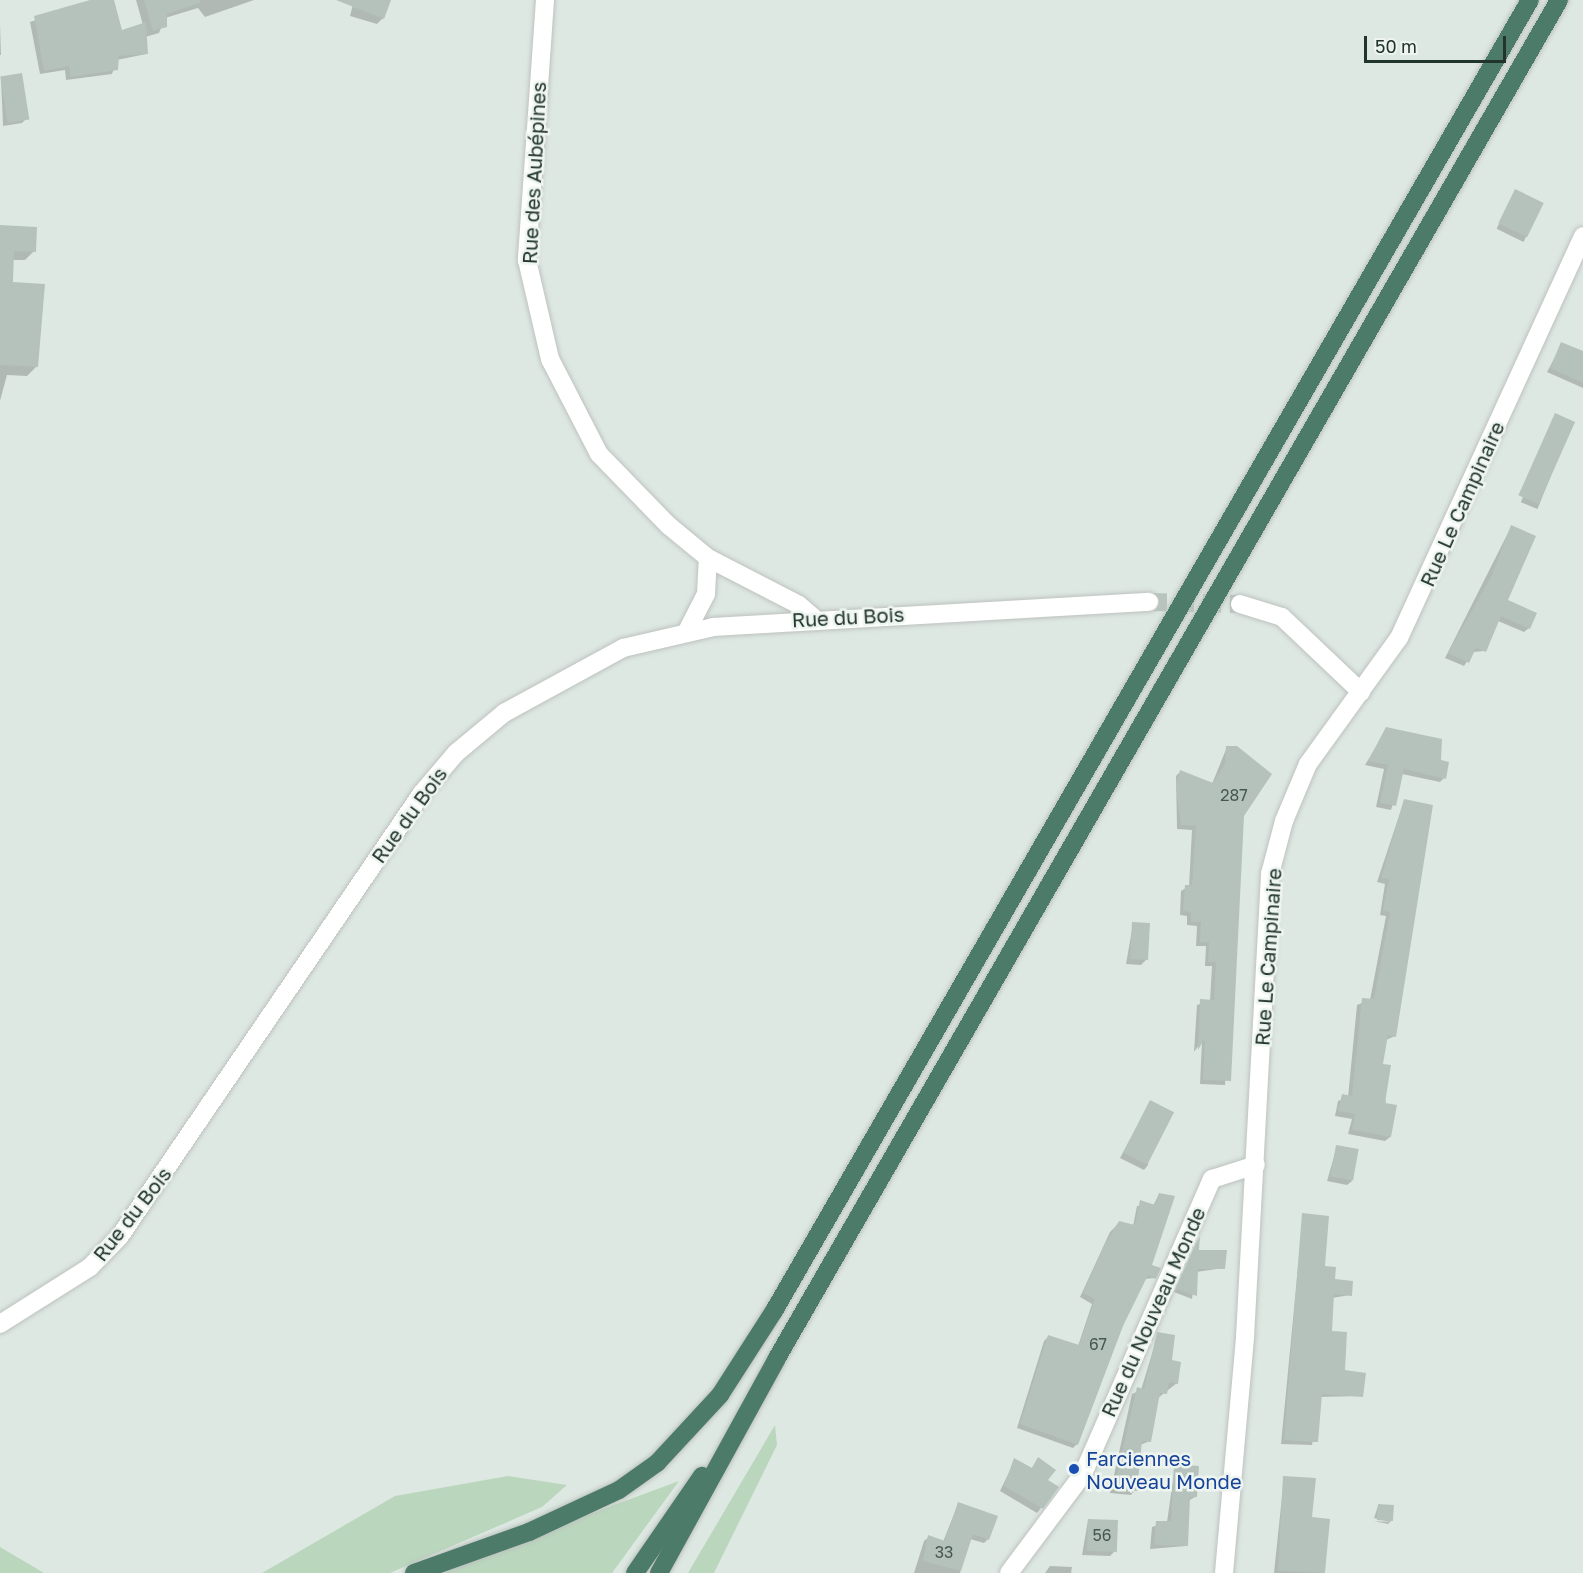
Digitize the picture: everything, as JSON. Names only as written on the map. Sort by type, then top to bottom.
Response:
[{"type":"highway","points":[[414,1573],[582,1510],[657,1463],[720,1395],[774,1311],[1530,0]]},
{"type":"highway","points":[[659,1573],[742,1419],[1559,0]]},
{"type":"highway","points":[[635,1573],[742,1419]]},
{"type":"street","name":"Rue des Aubépines","points":[[545,0],[527,260],[550,360],[599,454],[708,558],[799,605],[814,618]]},
{"type":"street","name":"Rue Le Campinaire","points":[[1224,1573],[1256,1165],[1270,874],[1284,821],[1308,764],[1399,638],[1443,553],[1583,236]]},
{"type":"street","points":[[686,633],[706,594],[708,558]]},
{"type":"street","name":"Rue du Bois","points":[[0,1324],[90,1267],[120,1236],[422,793],[456,753],[504,713],[560,680],[622,648],[686,633],[814,618],[1149,602]]},
{"type":"street","points":[[1240,604],[1282,617],[1361,692]]},
{"type":"street","name":"Rue du Nouveau Monde","points":[[1009,1573],[1083,1474],[1212,1179],[1256,1165]]},
{"type":"green space","points":[[775,1425],[777,1445],[714,1573],[688,1573]]},
{"type":"green space","points":[[508,1476],[567,1485],[542,1507],[390,1573],[262,1573],[395,1496]]},
{"type":"green space","points":[[679,1481],[612,1573],[430,1573]]},
{"type":"green space","points":[[0,1547],[44,1573],[0,1573]]},
{"type":"building","points":[[90,0],[114,0],[122,30],[146,22],[148,54],[119,56],[118,70],[70,77],[69,66],[44,71],[34,16]]},
{"type":"building","points":[[144,0],[200,0],[200,3],[167,14],[167,27],[153,31]]},
{"type":"building","points":[[336,0],[391,0],[384,19]]},
{"type":"building","points":[[22,73],[29,119],[8,123],[0,76]]},
{"type":"building","points":[[1515,189],[1544,203],[1527,237],[1498,223]]},
{"type":"building","points":[[0,225],[37,227],[36,252],[14,251],[13,282],[45,284],[38,367],[0,365]]},
{"type":"building","points":[[1561,342],[1583,351],[1583,383],[1550,368]]},
{"type":"building","points":[[1555,413],[1575,422],[1538,504],[1518,495]]},
{"type":"building","points":[[1511,525],[1536,536],[1508,600],[1537,613],[1530,629],[1501,616],[1486,652],[1476,648],[1469,663],[1448,653],[1492,575]]},
{"type":"building","points":[[1386,727],[1442,739],[1441,760],[1449,762],[1446,779],[1404,769],[1396,806],[1380,803],[1388,765],[1368,761]]},
{"type":"building","points":[[1226,746],[1237,746],[1272,774],[1244,816],[1231,1081],[1203,1080],[1205,1038],[1198,1050],[1200,999],[1214,1000],[1216,962],[1208,962],[1209,942],[1200,942],[1201,922],[1191,922],[1191,912],[1183,911],[1185,885],[1192,885],[1196,826],[1181,825],[1176,786],[1180,770],[1213,783],[1225,764]]},
{"type":"building","points":[[1404,799],[1433,805],[1396,1037],[1388,1035],[1383,1064],[1391,1065],[1385,1103],[1397,1105],[1391,1137],[1352,1130],[1355,1114],[1338,1111],[1342,1094],[1352,1096],[1362,998],[1374,999],[1390,912],[1383,910],[1389,879],[1381,878]]},
{"type":"building","points":[[1132,922],[1150,923],[1148,960],[1130,959]]},
{"type":"building","points":[[1150,1100],[1174,1112],[1147,1165],[1123,1153]]},
{"type":"building","points":[[1336,1145],[1359,1149],[1353,1181],[1330,1177]]},
{"type":"building","points":[[1159,1193],[1175,1196],[1152,1265],[1161,1268],[1156,1279],[1148,1275],[1123,1326],[1078,1445],[1020,1424],[1048,1335],[1079,1345],[1095,1299],[1083,1293],[1105,1244],[1119,1221],[1135,1225],[1140,1200],[1155,1205]]},
{"type":"building","points":[[1302,1213],[1329,1216],[1325,1266],[1336,1267],[1335,1279],[1353,1281],[1352,1296],[1334,1294],[1332,1331],[1347,1332],[1345,1370],[1366,1373],[1363,1397],[1322,1394],[1318,1442],[1284,1440]]},
{"type":"building","points":[[1200,1236],[1199,1250],[1227,1250],[1225,1269],[1198,1269],[1197,1296],[1176,1289]]},
{"type":"building","points":[[1157,1332],[1175,1335],[1172,1360],[1181,1362],[1178,1384],[1169,1382],[1167,1394],[1160,1393],[1151,1442],[1142,1441],[1137,1491],[1114,1488],[1137,1387],[1144,1389]]},
{"type":"building","points":[[1038,1457],[1056,1470],[1048,1480],[1059,1487],[1043,1509],[1004,1486],[1014,1458],[1032,1468]]},
{"type":"building","points":[[1174,1464],[1199,1466],[1197,1497],[1190,1497],[1188,1546],[1154,1545],[1156,1521],[1171,1521]]},
{"type":"building","points":[[1283,1476],[1316,1478],[1312,1517],[1330,1519],[1325,1573],[1278,1571]]},
{"type":"building","points":[[958,1502],[998,1516],[989,1540],[973,1534],[961,1571],[923,1561],[928,1535],[945,1541]]},
{"type":"building","points":[[1378,1504],[1394,1505],[1393,1521],[1377,1520]]},
{"type":"building","points":[[1088,1519],[1118,1520],[1117,1552],[1087,1551]]},
{"type":"tunnel","points":[[1149,602],[1240,604]]},
{"type":"place","name":"Farciennes Nouveau Monde","points":[[1074,1469]]}]
